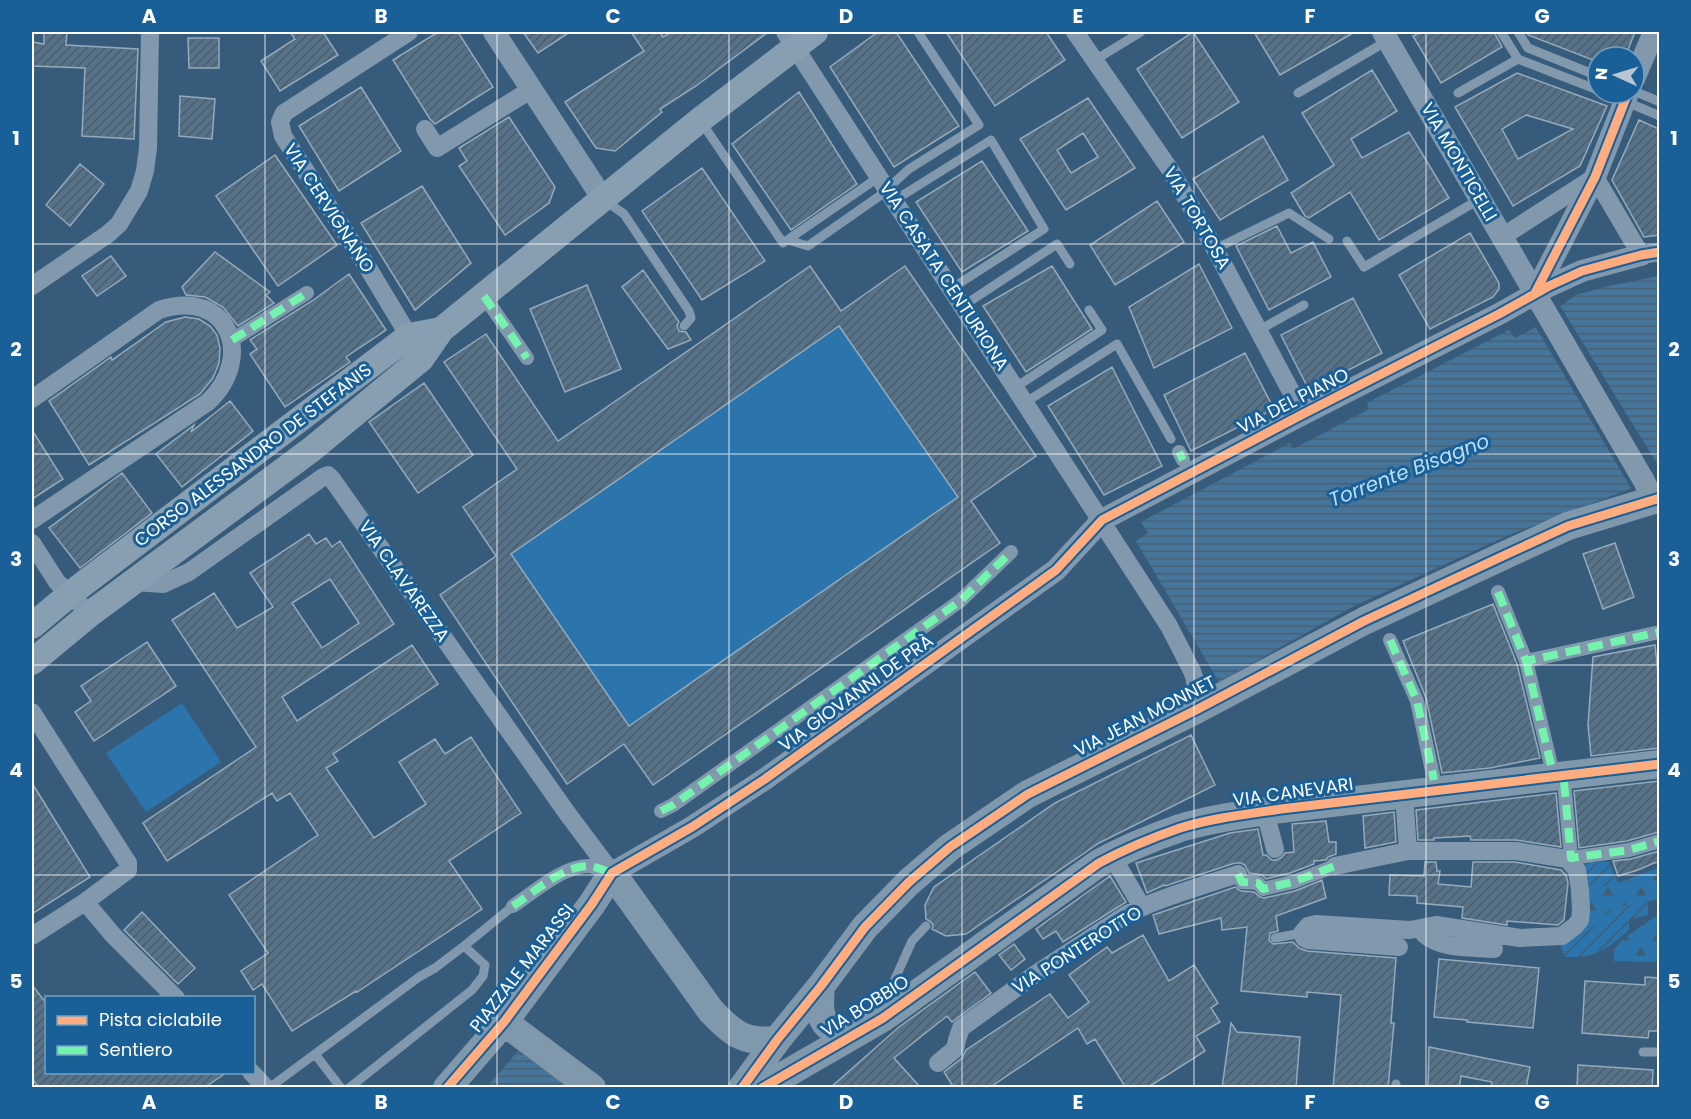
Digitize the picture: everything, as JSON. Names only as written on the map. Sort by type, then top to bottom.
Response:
[{"type":"main road","name":"CORSO ALESSANDRO DE STEFANIS","points":[[32,662],[90,614],[312,449],[421,359],[441,330],[603,200],[798,36]]},
{"type":"main road","name":"CORSO ALESSANDRO DE STEFANIS","points":[[32,626],[70,594],[409,336],[441,330]]},
{"type":"main road","name":"VIA JEAN MONNET","points":[[742,1088],[865,927],[909,882],[950,847],[1028,794],[1196,710],[1364,621],[1568,526],[1653,494]]},
{"type":"main road","name":"VIA CANEVARI","points":[[968,956],[1112,856],[1181,828],[1265,812],[1659,764]]},
{"type":"main road","name":"PIAZZALE MARASSI","points":[[445,1085],[504,1022],[612,873]]},
{"type":"main road","points":[[612,873],[711,1011],[728,1029],[746,1039],[765,1042],[777,1040]]},
{"type":"main road","name":"VIA BOBBIO","points":[[773,1085],[883,1018],[968,956]]},
{"type":"main road","points":[[821,986],[819,1007],[823,1020],[830,1028],[840,1033],[854,1034]]},
{"type":"main road","points":[[504,1022],[592,1088]]},
{"type":"street","points":[[32,286],[108,234],[119,224],[139,191],[148,148],[150,32]]},
{"type":"street","name":"VIA CERVIGNANO","points":[[409,32],[284,113],[280,122],[283,136],[362,258],[409,336]]},
{"type":"street","points":[[494,32],[603,200]]},
{"type":"street","name":"VIA TORTOSA","points":[[1075,32],[1171,171],[1303,414]]},
{"type":"street","points":[[1646,51],[1654,32]]},
{"type":"street","name":"VIA MONTICELLI","points":[[1387,35],[1540,303],[1653,494]]},
{"type":"street","name":"VIA CASATA CENTURIONA","points":[[798,36],[887,189],[1169,626],[1195,680],[1196,710]]},
{"type":"street","points":[[425,129],[437,148],[532,89]]},
{"type":"street","points":[[1540,303],[1563,238],[1595,177],[1619,105]]},
{"type":"street","points":[[1502,237],[1595,177]]},
{"type":"street","points":[[1595,177],[1650,254]]},
{"type":"street","points":[[1563,238],[1563,258],[1582,271]]},
{"type":"street","name":"VIA DEL PIANO","points":[[1102,520],[1499,314],[1540,303],[1582,271],[1650,254]]},
{"type":"street","points":[[232,340],[308,293]]},
{"type":"street","points":[[484,296],[527,358]]},
{"type":"street","points":[[32,399],[159,310],[168,307],[184,305],[208,309],[228,328],[232,340],[233,352],[228,375],[218,393],[32,520]]},
{"type":"street","name":"VIA CLAVAREZZA","points":[[134,582],[163,584],[189,572],[328,475],[612,873]]},
{"type":"street","name":"VIA GIOVANNI DE PRÀ","points":[[612,873],[692,827],[765,779],[1056,570],[1102,520]]},
{"type":"street","points":[[32,543],[57,582],[90,614]]},
{"type":"street","points":[[660,811],[673,805],[960,601],[1011,552]]},
{"type":"street","points":[[1497,592],[1526,662],[1551,765]]},
{"type":"street","points":[[1526,662],[1659,632]]},
{"type":"street","points":[[1390,640],[1417,701],[1434,780]]},
{"type":"street","points":[[32,712],[128,863],[128,870],[32,936]]},
{"type":"street","points":[[1399,947],[1308,940],[1302,933],[1308,926],[1316,924],[1410,930],[1436,925],[1520,938],[1562,936],[1575,926],[1580,920],[1580,890],[1577,870],[1569,859],[1564,782]]},
{"type":"street","points":[[1404,795],[1408,851]]},
{"type":"street","points":[[1265,812],[1275,849]]},
{"type":"street","name":"VIA PONTEROTTO","points":[[938,1062],[955,1049],[961,1028],[1034,975],[1127,914],[1238,874],[1242,882],[1258,883],[1263,889],[1293,882],[1335,866],[1408,851],[1516,851],[1569,859],[1629,850],[1659,841]]},
{"type":"street","points":[[1112,856],[1142,907]]},
{"type":"street","name":"PIAZZALE MARASSI","points":[[513,906],[571,869],[591,866],[612,873]]},
{"type":"street","points":[[84,902],[113,935],[174,996]]},
{"type":"street","points":[[1423,929],[1429,939],[1437,942],[1494,949]]},
{"type":"street","points":[[253,1074],[268,1088]]},
{"type":"lane","points":[[788,240],[808,246],[887,189],[909,169],[979,125],[918,32]]},
{"type":"lane","points":[[1095,60],[1141,32]]},
{"type":"lane","points":[[1501,32],[1518,59],[1586,85]]},
{"type":"lane","points":[[1518,32],[1528,48],[1586,71]]},
{"type":"lane","points":[[1298,93],[1387,35]]},
{"type":"lane","points":[[1458,93],[1518,59]]},
{"type":"lane","points":[[1641,105],[1659,116]]},
{"type":"lane","points":[[700,120],[722,156],[783,243],[887,189],[992,140],[1044,229],[952,288]]},
{"type":"lane","points":[[1347,241],[1364,267],[1480,199]]},
{"type":"lane","points":[[603,200],[624,213],[689,311],[691,318],[684,326]]},
{"type":"lane","points":[[1215,249],[1289,213],[1329,239]]},
{"type":"lane","points":[[963,306],[1057,244],[1070,264]]},
{"type":"lane","points":[[1259,330],[1304,305]]},
{"type":"lane","points":[[1021,394],[1102,330],[1089,310]]},
{"type":"lane","points":[[1021,394],[1117,344],[1171,439]]},
{"type":"lane","name":"PIAZZALE MARASSI","points":[[268,1088],[419,977],[435,968],[513,906]]},
{"type":"lane","points":[[883,1018],[886,999],[896,974],[912,941],[926,926]]},
{"type":"lane","points":[[1275,938],[1302,933]]},
{"type":"lane","name":"PIAZZALE MARASSI","points":[[349,1088],[472,990],[483,976],[485,965],[464,946]]},
{"type":"lane","points":[[1643,1052],[1659,1052]]},
{"type":"lane","points":[[315,1054],[341,1088]]},
{"type":"green space","points":[[810,266],[841,311],[905,266],[1036,456],[971,501],[1000,543],[653,785],[624,744],[567,784],[440,595],[495,556],[463,507]]},
{"type":"green space","points":[[182,703],[221,762],[146,812],[106,753]]},
{"type":"green space","points":[[1591,862],[1609,862],[1618,883],[1580,890],[1577,870]]},
{"type":"green space","points":[[1659,866],[1659,899],[1606,910],[1606,921],[1592,927],[1579,928],[1580,890],[1618,883]]},
{"type":"green space","points":[[1648,901],[1648,915],[1629,919],[1629,930],[1607,948],[1585,956],[1565,957],[1561,940],[1583,928],[1606,921],[1606,910]]},
{"type":"green space","points":[[1659,914],[1659,962],[1614,961],[1614,950],[1623,939]]},
{"type":"water","name":"Torrente Bisagno","points":[[1659,276],[1659,475],[1627,490],[1509,535],[1354,606],[1219,682],[1136,541],[1148,533],[1141,522],[1290,443],[1293,449],[1369,409],[1367,403],[1509,330],[1515,338],[1531,330],[1576,295]]},
{"type":"water","points":[[518,1051],[569,1087],[486,1088]]},
{"type":"pier","points":[[1559,304],[1659,467],[1659,477],[1632,490],[1534,324]]},
{"type":"building","points":[[44,32],[67,32],[66,45],[138,49],[134,139],[82,136],[85,68],[32,66],[32,42],[44,44]]},
{"type":"building","points":[[290,32],[323,32],[338,55],[280,91],[261,61],[295,39]]},
{"type":"building","points":[[438,32],[458,32],[493,87],[435,124],[393,60]]},
{"type":"building","points":[[523,32],[570,32],[538,53]]},
{"type":"building","points":[[631,32],[660,32],[663,37],[672,32],[768,32],[696,86],[660,109],[662,112],[615,151],[596,148],[565,102],[644,51]]},
{"type":"building","points":[[878,32],[896,32],[959,126],[894,167],[830,67]]},
{"type":"building","points":[[946,32],[1046,32],[1065,60],[995,106]]},
{"type":"building","points":[[1193,32],[1239,102],[1182,138],[1137,69]]},
{"type":"building","points":[[1254,32],[1355,32],[1280,75]]},
{"type":"building","points":[[1421,32],[1494,32],[1502,47],[1441,83],[1413,36]]},
{"type":"building","points":[[1526,32],[1635,32],[1630,45],[1586,45],[1586,57],[1528,35]]},
{"type":"building","points":[[188,38],[219,38],[219,68],[189,68]]},
{"type":"building","points":[[1372,70],[1397,111],[1351,139],[1362,158],[1409,132],[1449,198],[1379,240],[1350,192],[1309,218],[1305,216],[1291,193],[1334,165],[1302,113]]},
{"type":"building","points":[[1517,73],[1586,98],[1586,105],[1607,106],[1580,166],[1513,206],[1455,107]],"holes":[[[1526,115],[1573,129],[1518,159],[1502,129]]]},
{"type":"building","points":[[361,87],[401,151],[339,191],[299,126]]},
{"type":"building","points":[[799,92],[857,184],[791,230],[732,144]]},
{"type":"building","points":[[180,96],[215,99],[212,139],[179,136]]},
{"type":"building","points":[[1088,98],[1135,168],[1066,210],[1020,139]],"holes":[[[1083,133],[1098,157],[1071,173],[1057,150]]]},
{"type":"building","points":[[509,117],[555,187],[549,203],[505,235],[459,166],[467,161],[459,148]]},
{"type":"building","points":[[1639,120],[1659,129],[1659,235],[1644,237],[1612,180]]},
{"type":"building","points":[[1263,136],[1288,180],[1220,220],[1193,179]]},
{"type":"building","points":[[275,155],[337,245],[278,286],[216,196]]},
{"type":"building","points":[[982,161],[1028,231],[962,272],[916,202]]},
{"type":"building","points":[[80,164],[104,184],[70,226],[46,205]]},
{"type":"building","points":[[702,168],[765,261],[702,300],[642,211]]},
{"type":"building","points":[[422,186],[471,263],[415,310],[361,223]]},
{"type":"building","points":[[1157,201],[1184,242],[1115,285],[1090,245]]},
{"type":"building","points":[[1277,226],[1291,253],[1313,242],[1331,277],[1269,310],[1236,246]]},
{"type":"building","points":[[1470,233],[1499,283],[1499,289],[1493,297],[1430,329],[1399,275]]},
{"type":"building","points":[[215,252],[270,292],[266,295],[274,303],[238,326],[223,307],[205,297],[186,295],[182,287]]},
{"type":"building","points":[[111,256],[126,276],[97,296],[82,276]]},
{"type":"building","points":[[1199,264],[1232,328],[1154,368],[1129,307]]},
{"type":"building","points":[[810,266],[841,311],[905,266],[1036,456],[971,501],[1000,543],[653,785],[624,744],[567,784],[440,595],[496,556],[463,507],[517,469],[444,362],[486,334],[558,441]],"holes":[[[839,326],[958,497],[629,726],[511,554]]]},
{"type":"building","points":[[1052,266],[1092,329],[1026,372],[983,306]]},
{"type":"building","points":[[643,270],[679,322],[677,325],[679,331],[686,332],[691,340],[668,349],[622,287]]},
{"type":"building","points":[[349,274],[386,330],[346,357],[350,362],[285,407],[250,354],[257,349],[250,340],[312,301]]},
{"type":"building","points":[[587,285],[621,369],[565,392],[530,309]]},
{"type":"building","points":[[1353,298],[1382,353],[1309,390],[1281,335]]},
{"type":"building","points":[[185,317],[199,319],[210,326],[217,335],[220,348],[219,363],[213,378],[200,394],[89,465],[49,401],[166,322]]},
{"type":"building","points":[[1245,353],[1274,409],[1191,451],[1164,395]]},
{"type":"building","points":[[1112,367],[1162,466],[1104,495],[1048,406]]},
{"type":"building","points":[[424,383],[473,455],[418,493],[369,422]]},
{"type":"building","points":[[230,401],[253,431],[182,487],[156,454],[194,425],[191,432]]},
{"type":"building","points":[[32,430],[63,479],[32,499]]},
{"type":"building","points":[[122,473],[152,513],[80,568],[49,528]]},
{"type":"building","points":[[309,534],[316,544],[326,538],[332,547],[340,541],[394,624],[282,697],[297,721],[412,645],[438,684],[333,754],[338,761],[326,768],[374,838],[426,804],[399,762],[435,739],[445,754],[471,737],[521,813],[449,861],[482,909],[357,992],[292,1031],[262,984],[253,990],[241,971],[268,953],[229,895],[318,835],[290,793],[277,801],[272,793],[167,861],[143,823],[256,747],[172,620],[214,593],[237,628],[273,607],[250,573]],"holes":[[[330,579],[359,623],[322,648],[292,603]]]},
{"type":"building","points":[[1615,543],[1634,597],[1603,609],[1583,554]]},
{"type":"building","points":[[1493,604],[1517,664],[1540,758],[1490,768],[1442,773],[1426,698],[1403,641]]},
{"type":"building","points":[[147,642],[176,686],[94,741],[75,712],[91,701],[81,686]]},
{"type":"building","points":[[1655,645],[1659,683],[1659,748],[1591,756],[1588,725],[1593,657]]},
{"type":"building","points":[[1191,735],[1215,785],[1099,843],[966,934],[946,936],[932,929],[933,925],[926,919],[925,905],[934,887],[1055,803]]},
{"type":"building","points":[[1659,781],[1659,832],[1627,841],[1579,848],[1574,791]]},
{"type":"building","points":[[32,783],[90,877],[32,914]]},
{"type":"building","points":[[1556,793],[1561,847],[1516,840],[1471,840],[1470,836],[1418,840],[1416,810]]},
{"type":"building","points":[[1394,812],[1396,842],[1365,848],[1363,816]]},
{"type":"building","points":[[1326,821],[1329,842],[1336,842],[1336,854],[1326,860],[1314,861],[1314,864],[1290,873],[1266,879],[1262,875],[1249,873],[1245,865],[1235,863],[1164,885],[1147,893],[1136,863],[1230,833],[1258,829],[1263,855],[1277,860],[1285,853],[1294,852],[1292,824]]},
{"type":"building","points":[[1659,851],[1659,862],[1618,876],[1613,861],[1631,859]]},
{"type":"building","points":[[1425,862],[1436,862],[1437,871],[1440,871],[1438,884],[1471,887],[1473,862],[1515,862],[1561,870],[1566,875],[1568,883],[1564,920],[1558,925],[1507,921],[1507,925],[1462,918],[1463,907],[1417,903],[1417,896],[1389,895],[1390,875],[1424,876]]},
{"type":"building","points":[[1110,876],[1126,902],[1063,942],[1056,931],[1043,939],[1036,929]]},
{"type":"building","points":[[1322,880],[1326,898],[1276,916],[1278,931],[1270,933],[1269,940],[1273,944],[1293,942],[1299,948],[1307,951],[1396,958],[1391,1023],[1394,1023],[1388,1088],[1333,1088],[1341,995],[1307,992],[1307,997],[1241,991],[1247,927],[1222,930],[1221,918],[1159,934],[1153,915],[1235,887],[1241,891],[1254,892],[1264,898],[1295,891]]},
{"type":"building","points":[[142,912],[195,968],[178,984],[124,930]]},
{"type":"building","points":[[1143,935],[1169,981],[1194,965],[1218,1003],[1211,1008],[1220,1022],[1196,1036],[1205,1051],[1147,1088],[1126,1088],[1095,1039],[1087,1044],[1078,1028],[989,1088],[954,1088],[944,1072],[962,1058],[966,1050],[1050,994],[1068,1018],[1089,1002],[1069,975],[1107,947],[1112,953]]},
{"type":"building","points":[[1014,944],[1025,959],[1011,970],[999,955]]},
{"type":"building","points":[[1439,959],[1539,968],[1533,1028],[1434,1017]]},
{"type":"building","points":[[975,972],[991,993],[952,1022],[947,1016],[894,1058],[921,1088],[830,1088],[899,1027]]},
{"type":"building","points":[[1645,977],[1659,978],[1659,1031],[1649,1031],[1648,1038],[1582,1033],[1585,981],[1645,985]]},
{"type":"building","points":[[32,985],[45,1002],[45,1074],[224,1074],[204,1088],[39,1088],[32,1078]]},
{"type":"building","points":[[1231,1023],[1237,1032],[1300,1037],[1296,1088],[1222,1088]]},
{"type":"building","points":[[1429,1047],[1530,1067],[1526,1088],[1491,1088],[1492,1082],[1461,1076],[1459,1088],[1428,1088]]},
{"type":"building","points":[[1578,1065],[1653,1070],[1652,1088],[1577,1088]]},
{"type":"marked path","points":[[232,340],[307,293]]},
{"type":"marked path","points":[[484,296],[527,358]]},
{"type":"marked path","points":[[1179,452],[1183,460]]},
{"type":"marked path","points":[[661,811],[673,805],[960,601],[1011,552]]},
{"type":"marked path","points":[[1498,592],[1526,661],[1660,632]]},
{"type":"marked path","points":[[1390,640],[1417,701],[1434,780]]},
{"type":"marked path","points":[[1526,661],[1551,765]]},
{"type":"marked path","points":[[1564,782],[1571,858],[1629,850],[1660,841]]},
{"type":"marked path","points":[[513,906],[569,870],[589,866],[612,873]]},
{"type":"marked path","points":[[1238,874],[1242,882],[1258,883],[1263,889],[1293,882],[1335,866]]},
{"type":"cycle path","points":[[1535,293],[1595,177],[1623,105]]},
{"type":"cycle path","points":[[447,1088],[504,1022],[592,904],[612,873],[692,827],[765,779],[1056,570],[1102,520],[1549,286],[1582,271],[1660,252]]},
{"type":"cycle path","points":[[742,1088],[865,927],[909,882],[950,847],[1028,794],[1196,710],[1364,621],[1568,526],[1660,498]]},
{"type":"cycle path","points":[[762,1088],[883,1018],[1099,863],[1170,832],[1217,819],[1281,809],[1660,764]]}]
